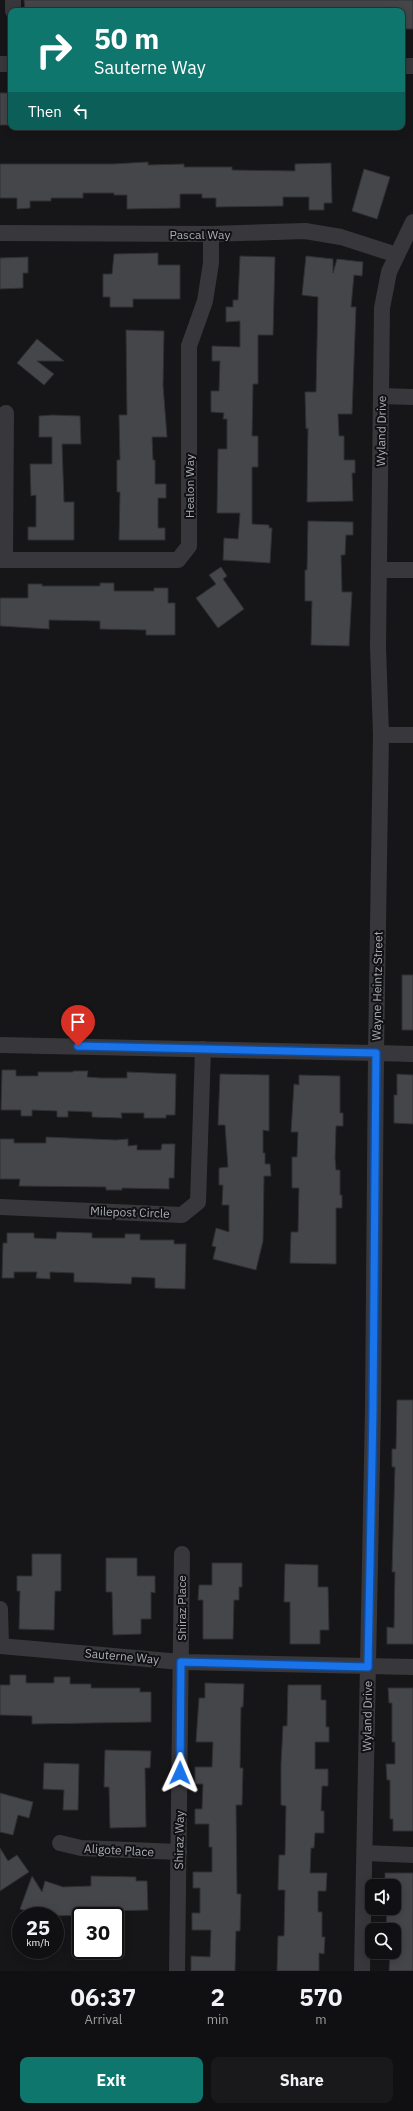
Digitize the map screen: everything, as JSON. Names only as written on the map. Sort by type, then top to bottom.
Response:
[{"type":"street","name":"Wyland Drive","points":[[378,647],[382,308],[389,272],[413,222]]},
{"type":"street","name":"Pascal Way","points":[[0,233],[211,234],[305,231],[341,237],[397,255]]},
{"type":"street","name":"Healon Way","points":[[2,560],[178,560],[189,546],[189,346],[205,301],[211,263],[211,234]]},
{"type":"street","points":[[381,396],[413,397]]},
{"type":"street","points":[[2,560],[6,413]]},
{"type":"street","points":[[379,570],[413,570]]},
{"type":"street","name":"Wayne Heintz Street","points":[[0,1045],[376,1053],[381,735],[378,647]]},
{"type":"street","points":[[381,735],[413,735]]},
{"type":"street","name":"Milepost Circle","points":[[0,1207],[182,1214],[193,1206],[198,1202],[203,1049]]},
{"type":"street","name":"Wyland Drive","points":[[362,1971],[373,1401],[374,1125],[376,1053]]},
{"type":"street","points":[[376,1053],[413,1054]]},
{"type":"street","name":"Shiraz Place","points":[[181,1662],[182,1554]]},
{"type":"street","points":[[0,1609],[1,1646]]},
{"type":"street","name":"Sauterne Way","points":[[1,1646],[181,1662],[413,1667]]},
{"type":"street","name":"Shiraz Way","points":[[177,1971],[181,1662]]},
{"type":"street","name":"Aligote Place","points":[[60,1843],[82,1848],[179,1852]]},
{"type":"street","points":[[365,1853],[413,1855]]},
{"type":"building","points":[[24,0],[413,0],[413,29],[405,29],[405,8],[25,8]]},
{"type":"building","points":[[0,93],[8,93],[8,125],[0,125]]},
{"type":"building","points":[[148,162],[148,165],[184,164],[184,167],[232,167],[232,170],[295,171],[295,164],[331,163],[332,203],[324,203],[324,210],[309,210],[309,197],[283,197],[283,206],[216,207],[216,198],[202,198],[202,194],[180,194],[180,208],[127,209],[127,195],[114,195],[114,193],[83,193],[83,198],[51,198],[51,201],[30,201],[30,208],[17,209],[17,198],[0,198],[0,164],[113,164]]},
{"type":"building","points":[[364,169],[390,177],[377,219],[352,211]]},
{"type":"building","points":[[158,253],[158,265],[180,265],[180,299],[133,299],[133,307],[110,307],[110,297],[103,297],[103,274],[112,274],[114,254]]},
{"type":"building","points":[[240,256],[275,257],[273,335],[258,335],[258,384],[253,384],[252,436],[258,436],[258,467],[252,467],[252,524],[269,525],[269,528],[272,528],[270,563],[223,560],[224,538],[238,539],[240,513],[217,513],[218,449],[227,449],[227,419],[223,419],[224,413],[211,412],[211,391],[219,391],[220,361],[212,361],[212,346],[240,347],[240,321],[226,322],[226,307],[233,307],[233,300],[238,300]]},
{"type":"building","points":[[306,256],[333,259],[333,273],[337,259],[363,262],[362,276],[354,275],[351,307],[356,307],[352,414],[338,414],[339,436],[344,436],[344,460],[355,460],[355,473],[352,473],[353,501],[307,502],[308,428],[306,429],[305,392],[316,392],[318,297],[302,295]]},
{"type":"building","points":[[28,257],[28,273],[23,273],[23,288],[0,289],[0,258]]},
{"type":"building","points":[[126,330],[164,331],[163,385],[167,437],[152,437],[153,460],[155,460],[155,484],[166,484],[166,498],[158,498],[158,528],[165,528],[165,540],[119,540],[120,492],[117,492],[117,460],[120,460],[119,415],[127,415]]},
{"type":"building","points":[[37,339],[64,361],[37,361],[54,374],[44,385],[17,363]]},
{"type":"building","points":[[39,416],[80,416],[81,444],[62,444],[64,502],[74,502],[74,540],[28,540],[28,527],[36,527],[36,495],[31,496],[30,464],[52,464],[52,437],[39,437]]},
{"type":"building","points":[[308,521],[353,522],[353,535],[346,535],[345,555],[341,555],[342,592],[352,592],[349,646],[311,645],[312,601],[305,601]]},
{"type":"building","points":[[221,567],[227,576],[223,579],[244,609],[218,628],[196,598],[216,584],[209,575]]},
{"type":"building","points":[[100,583],[114,583],[114,591],[154,591],[154,588],[168,588],[168,603],[175,603],[175,635],[146,635],[146,630],[100,629],[100,621],[49,620],[49,629],[0,626],[0,598],[28,598],[28,584],[42,584],[42,586],[100,586]]},
{"type":"building","points":[[402,975],[413,975],[413,1030],[402,1030]]},
{"type":"building","points":[[2,1070],[16,1070],[16,1076],[38,1076],[38,1072],[88,1071],[87,1077],[101,1078],[127,1078],[127,1072],[176,1074],[175,1115],[166,1115],[166,1118],[144,1118],[144,1113],[121,1113],[122,1118],[92,1117],[92,1112],[68,1111],[68,1117],[57,1117],[57,1111],[32,1110],[32,1116],[21,1116],[21,1110],[1,1110]]},
{"type":"building","points":[[220,1074],[269,1075],[269,1131],[263,1130],[263,1153],[265,1153],[265,1164],[270,1164],[271,1176],[264,1176],[263,1241],[256,1270],[213,1259],[216,1247],[212,1246],[216,1228],[229,1232],[229,1205],[222,1205],[223,1185],[219,1185],[219,1168],[228,1167],[225,1125],[218,1125]]},
{"type":"building","points":[[397,1074],[413,1075],[413,1124],[394,1123],[394,1095],[397,1095]]},
{"type":"building","points":[[299,1075],[340,1076],[340,1113],[343,1113],[343,1126],[336,1126],[335,1158],[336,1170],[340,1170],[340,1195],[342,1195],[342,1208],[336,1208],[336,1264],[290,1263],[291,1232],[298,1232],[299,1188],[292,1188],[292,1157],[297,1157],[298,1132],[291,1132],[294,1084],[299,1085]]},
{"type":"building","points":[[46,1137],[116,1140],[128,1139],[128,1146],[137,1145],[137,1150],[161,1150],[162,1144],[175,1144],[174,1178],[169,1178],[169,1189],[122,1188],[122,1190],[106,1190],[106,1187],[19,1186],[20,1179],[0,1179],[0,1139],[14,1139],[14,1143],[46,1143]]},
{"type":"building","points":[[57,1232],[92,1233],[92,1238],[125,1238],[125,1234],[140,1234],[140,1240],[174,1240],[174,1244],[186,1244],[185,1289],[155,1288],[155,1278],[132,1277],[131,1284],[74,1282],[74,1273],[50,1272],[50,1279],[36,1278],[37,1272],[14,1272],[14,1278],[2,1278],[3,1243],[7,1243],[7,1233],[34,1233],[34,1238],[56,1239]]},
{"type":"building","points":[[397,1400],[413,1400],[413,1644],[387,1644],[387,1627],[394,1628],[395,1572],[392,1572],[395,1467],[392,1467],[392,1449],[396,1449]]},
{"type":"building","points":[[32,1554],[61,1554],[61,1591],[55,1591],[54,1630],[19,1629],[20,1591],[17,1591],[17,1576],[32,1576]]},
{"type":"building","points":[[106,1558],[137,1558],[137,1576],[155,1576],[155,1593],[151,1592],[151,1619],[141,1619],[141,1634],[113,1635],[112,1592],[106,1592]]},
{"type":"building","points":[[212,1563],[242,1563],[242,1587],[239,1587],[239,1600],[234,1600],[233,1639],[203,1639],[203,1600],[198,1600],[199,1585],[212,1585]]},
{"type":"building","points":[[285,1564],[318,1565],[318,1587],[328,1587],[329,1630],[320,1630],[320,1644],[290,1644],[290,1602],[284,1602]]},
{"type":"building","points":[[10,1675],[26,1675],[26,1683],[54,1683],[54,1677],[70,1677],[70,1684],[91,1684],[91,1688],[140,1688],[140,1692],[151,1692],[151,1722],[32,1724],[32,1716],[0,1715],[0,1685],[10,1685]]},
{"type":"building","points":[[205,1683],[244,1684],[243,1707],[241,1707],[240,1768],[243,1768],[242,1805],[236,1805],[237,1894],[241,1894],[240,1931],[236,1931],[235,1971],[191,1971],[191,1956],[210,1957],[211,1930],[192,1930],[192,1913],[200,1913],[200,1888],[193,1888],[193,1872],[212,1872],[212,1847],[209,1847],[209,1824],[195,1824],[195,1809],[202,1809],[203,1784],[195,1784],[195,1767],[212,1767],[213,1742],[196,1742],[199,1698],[205,1698]]},
{"type":"building","points":[[288,1685],[321,1685],[321,1700],[326,1700],[326,1727],[329,1727],[329,1742],[315,1742],[315,1769],[328,1769],[328,1786],[322,1786],[321,1811],[324,1811],[324,1833],[315,1833],[314,1848],[311,1848],[310,1873],[327,1873],[326,1891],[318,1891],[318,1912],[322,1912],[322,1937],[325,1937],[324,1954],[319,1953],[319,1971],[277,1971],[278,1936],[284,1936],[285,1890],[278,1890],[279,1855],[285,1855],[286,1806],[281,1805],[281,1764],[283,1726],[287,1726]]},
{"type":"building","points":[[388,1688],[413,1688],[413,1831],[393,1831],[393,1819],[390,1819],[390,1780],[387,1780],[386,1764],[395,1764],[395,1742],[392,1742],[392,1703],[389,1703]]},
{"type":"building","points":[[105,1750],[151,1751],[150,1768],[145,1768],[146,1827],[110,1828],[109,1787],[104,1787]]},
{"type":"building","points":[[44,1763],[79,1764],[78,1810],[63,1810],[64,1790],[43,1789]]},
{"type":"building","points":[[0,1793],[33,1802],[29,1818],[18,1815],[13,1835],[0,1832]]},
{"type":"building","points":[[0,1848],[8,1861],[17,1855],[29,1872],[0,1891]]},
{"type":"building","points":[[385,1873],[413,1873],[413,1971],[389,1971],[390,1959],[401,1959],[401,1923],[386,1923],[387,1915],[401,1915],[401,1879],[385,1879]]},
{"type":"building","points":[[32,1876],[42,1892],[45,1881],[63,1887],[91,1886],[91,1876],[136,1877],[136,1881],[147,1881],[148,1910],[124,1911],[124,1907],[72,1907],[72,1916],[64,1916],[64,1907],[21,1907]]},
{"type":"route","points":[[78,1046],[376,1053],[374,1125],[373,1409],[368,1667],[181,1662],[180,1773]]}]
